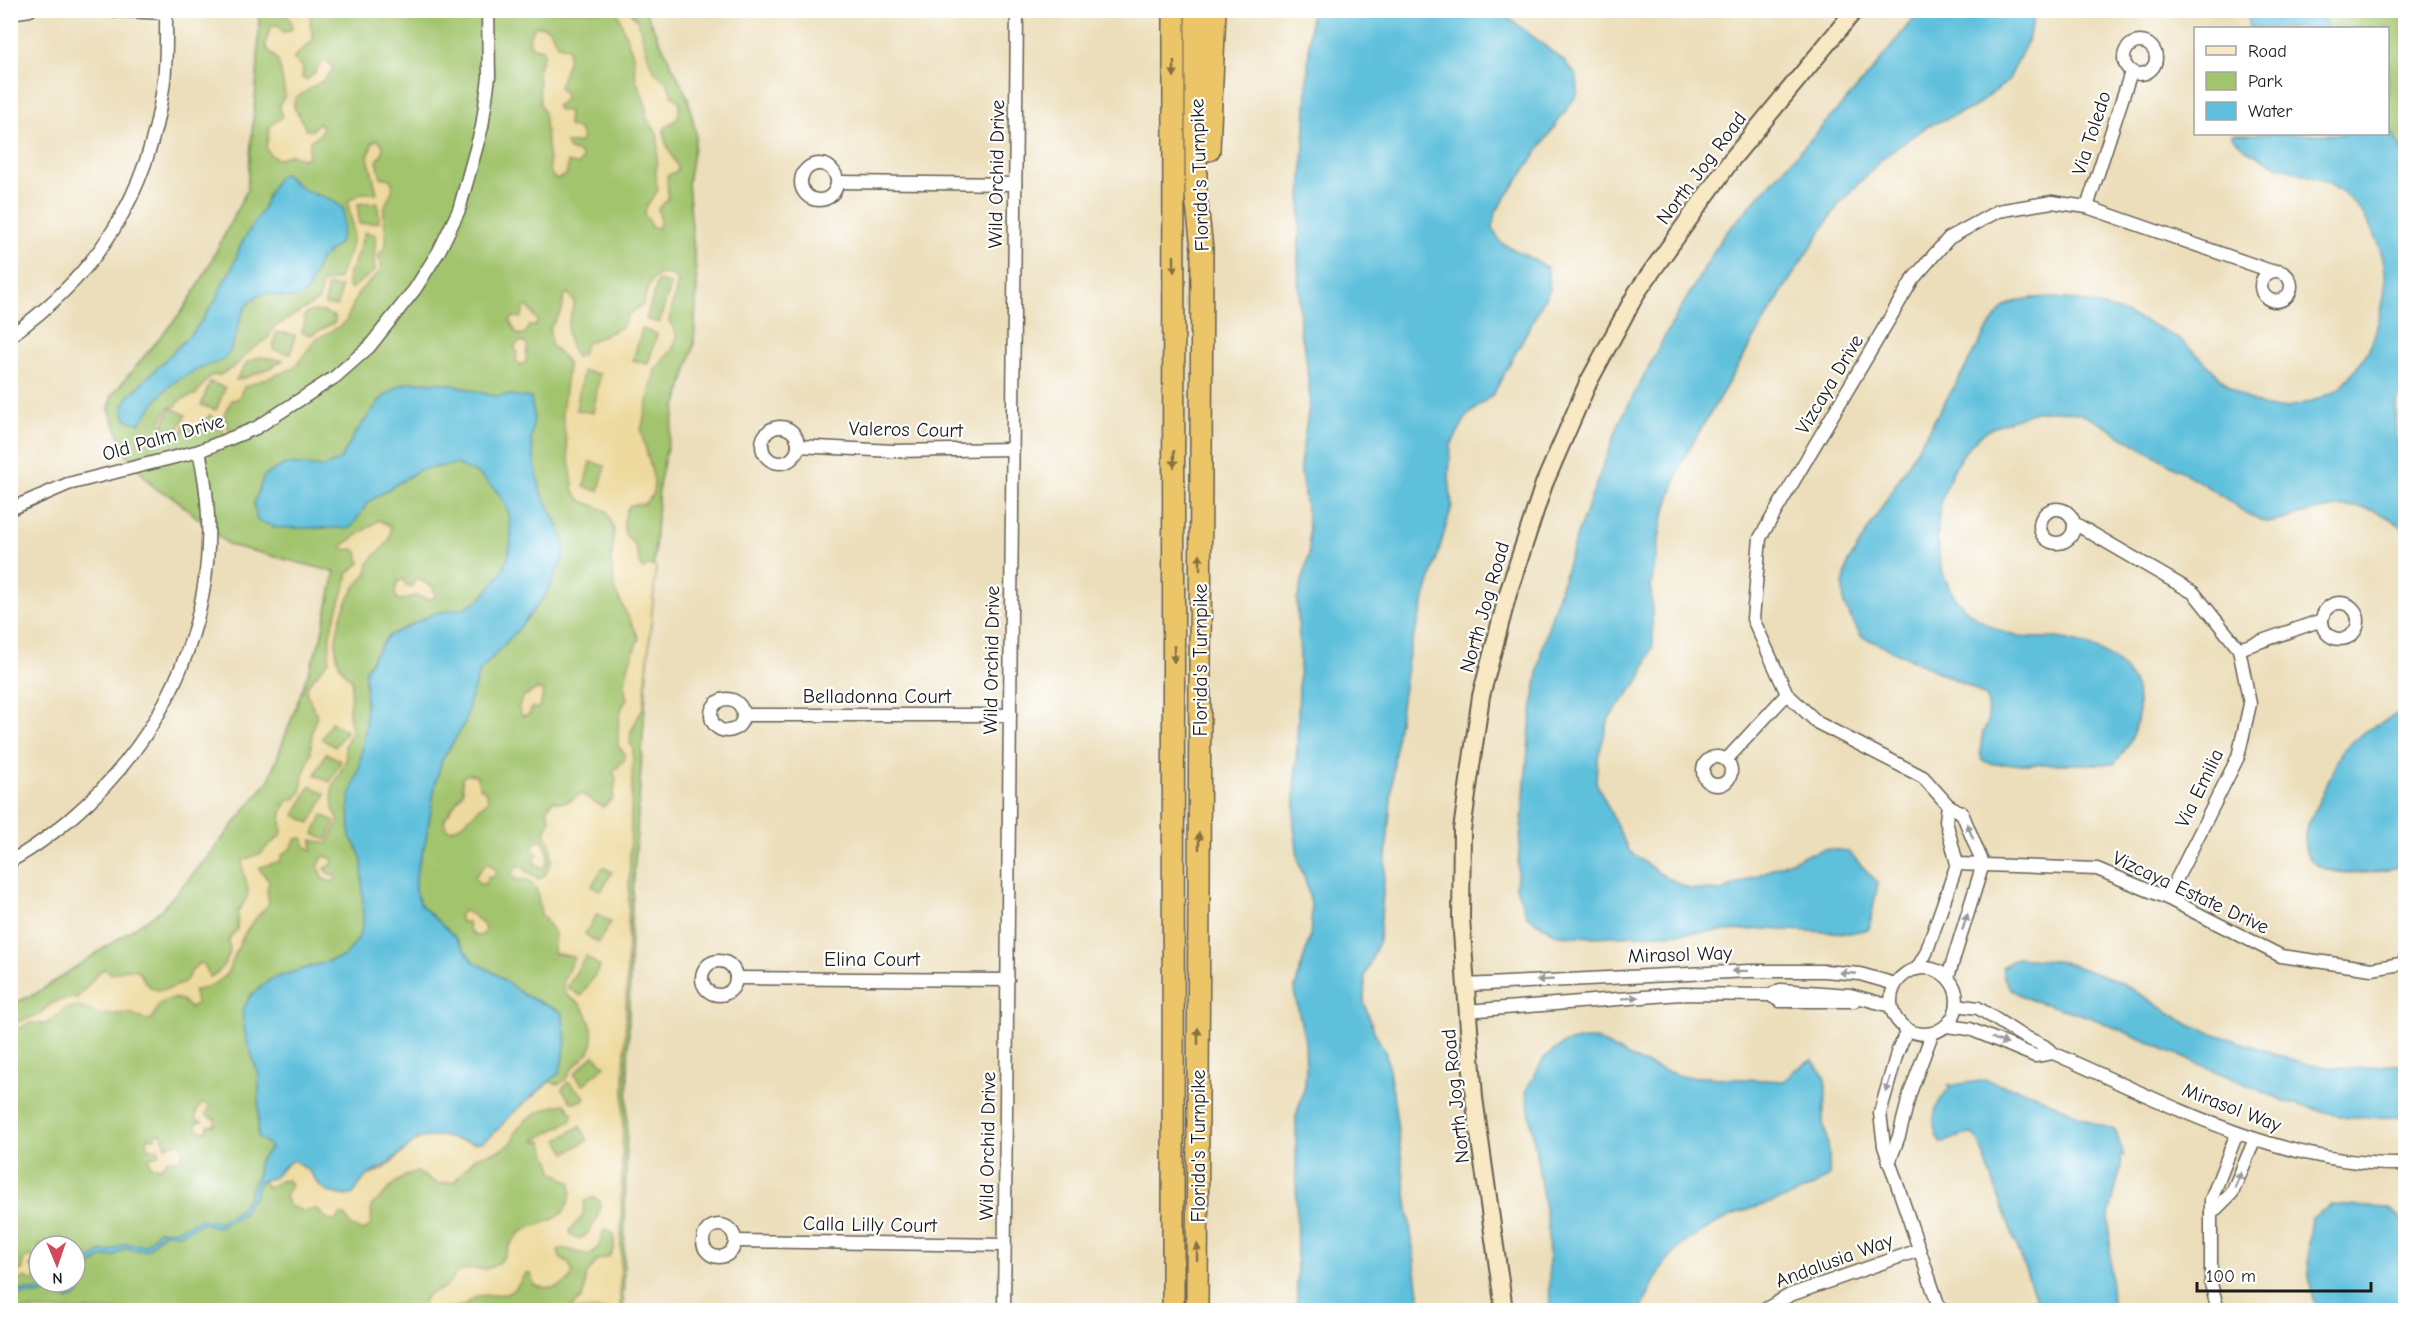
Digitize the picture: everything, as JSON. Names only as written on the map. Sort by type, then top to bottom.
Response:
[{"type":"highway","name":"Florida's Turnpike","points":[[1173,1311],[1174,10]]},
{"type":"highway","name":"Florida's Turnpike","points":[[1196,10],[1196,196],[1202,249],[1197,1311]]},
{"type":"highway","points":[[1202,249],[1208,196],[1215,10]]},
{"type":"street","points":[[10,13],[30,10]]},
{"type":"street","points":[[10,336],[45,310],[74,283],[98,254],[135,192],[151,147],[164,86],[166,12],[104,10]]},
{"type":"street","name":"Old Palm Drive","points":[[10,508],[68,484],[199,451],[256,428],[335,377],[369,347],[415,289],[439,251],[459,210],[482,127],[489,77],[488,10]]},
{"type":"street","name":"Wild Orchid Drive","points":[[1004,1311],[1017,10]]},
{"type":"street","name":"North Jog Road","points":[[1504,1311],[1474,1098],[1464,985],[1461,830],[1481,696],[1509,590],[1544,484],[1588,383],[1637,292],[1732,159],[1855,10]]},
{"type":"street","name":"Via Toledo","points":[[2087,207],[2131,72]]},
{"type":"street","points":[[838,182],[1015,184]]},
{"type":"street","name":"Vizcaya Drive","points":[[1983,864],[1962,813],[1948,804],[1923,777],[1818,723],[1787,694],[1753,619],[1760,538],[1913,279],[1950,238],[1998,211],[2052,202],[2087,207],[2271,271]]},
{"type":"street","name":"Valeros Court","points":[[798,446],[893,451],[1012,449]]},
{"type":"street","points":[[10,861],[56,831],[111,780],[139,746],[161,711],[179,675],[193,637],[207,561],[206,482],[199,451]]},
{"type":"street","name":"Via Emilia","points":[[2074,523],[2194,593],[2239,649],[2250,704],[2238,757],[2167,898]]},
{"type":"street","points":[[2239,649],[2322,620]]},
{"type":"street","points":[[1726,760],[1787,694]]},
{"type":"street","name":"Belladonna Court","points":[[744,715],[1010,715]]},
{"type":"street","points":[[1917,969],[1926,953],[1957,864],[1946,821],[1948,804]]},
{"type":"street","name":"Vizcaya Estate Drive","points":[[1957,864],[2097,869],[2167,898],[2281,956],[2372,969],[2406,963]]},
{"type":"street","points":[[1948,977],[1983,864]]},
{"type":"street","points":[[1917,969],[1935,970],[1948,977],[1956,990],[1958,1005],[1947,1026],[1932,1034],[1924,1034],[1907,1030],[1895,1018],[1892,1006],[1896,984],[1908,972],[1917,969]]},
{"type":"street","name":"Mirasol Way","points":[[1464,985],[1749,970],[1860,974],[1896,984]]},
{"type":"street","name":"Elina Court","points":[[736,978],[1008,980]]},
{"type":"street","name":"Mirasol Way","points":[[1467,1011],[1681,994],[1770,995],[1780,1001],[1797,1002],[1867,999],[1892,1006]]},
{"type":"street","name":"Mirasol Way","points":[[1958,1005],[1978,1008],[2053,1053],[2237,1133],[2303,1154],[2332,1159],[2406,1164]]},
{"type":"street","name":"Mirasol Way","points":[[1947,1026],[1970,1029],[2035,1056],[2053,1053]]},
{"type":"street","points":[[1907,1030],[1897,1053],[1880,1113],[1884,1146],[1889,1163],[1940,1311]]},
{"type":"street","points":[[1889,1163],[1899,1136],[1910,1093],[1932,1034]]},
{"type":"street","points":[[2218,1311],[2211,1284],[2211,1200],[2237,1133]]},
{"type":"street","points":[[2211,1214],[2232,1193],[2255,1139]]},
{"type":"street","name":"Calla Lilly Court","points":[[735,1241],[1005,1245]]},
{"type":"street","name":"Andalusia Way","points":[[1764,1311],[1790,1295],[1919,1250]]},
{"type":"green space","points":[[259,11],[645,11],[688,98],[696,134],[688,183],[697,285],[694,345],[675,411],[659,485],[631,925],[623,1310],[11,1310],[10,1005],[35,994],[161,910],[207,858],[269,780],[321,638],[335,572],[229,545],[173,497],[155,489],[126,454],[109,409],[112,395],[183,310],[201,281],[247,190],[258,64]]},
{"type":"green space","points":[[2283,11],[2405,11],[2405,165],[2389,135],[2389,27],[2296,27]]},
{"type":"sand","points":[[282,11],[311,11],[310,25],[314,39],[293,58],[303,67],[302,78],[306,80],[310,77],[323,61],[329,62],[333,69],[326,78],[296,98],[294,102],[294,107],[306,130],[312,130],[318,123],[323,126],[320,135],[310,141],[308,157],[303,159],[291,154],[278,159],[271,156],[266,148],[270,126],[282,117],[279,105],[285,95],[278,62],[266,46],[269,31],[273,25],[278,25],[284,33],[292,29],[291,20]]},
{"type":"sand","points":[[617,11],[630,11],[638,21],[650,63],[657,74],[667,82],[672,95],[680,102],[678,118],[664,129],[665,141],[678,168],[677,171],[667,176],[668,199],[658,209],[659,228],[650,227],[650,222],[644,215],[647,205],[658,190],[656,183],[657,134],[646,118],[647,108],[636,79],[633,55]]},
{"type":"sand","points":[[537,26],[547,28],[559,45],[569,49],[568,62],[559,87],[564,93],[565,100],[556,106],[559,110],[569,111],[568,126],[578,129],[583,137],[579,143],[566,143],[569,150],[579,153],[583,158],[578,165],[568,162],[567,174],[558,179],[554,178],[550,171],[544,113],[540,104],[538,71],[544,53],[542,49],[533,47],[529,39],[532,30]]},
{"type":"sand","points":[[378,140],[383,145],[382,154],[377,161],[381,177],[390,179],[393,186],[384,209],[387,239],[386,245],[378,256],[382,265],[379,273],[358,293],[346,321],[316,339],[294,368],[244,387],[238,399],[232,400],[224,415],[230,434],[225,436],[220,424],[210,415],[198,427],[185,424],[182,434],[164,429],[160,422],[169,407],[176,406],[180,400],[196,394],[210,376],[220,375],[235,366],[268,338],[274,327],[319,300],[322,283],[338,279],[347,259],[353,232],[349,200],[362,193],[377,193],[368,157],[373,141]],"holes":[[[378,202],[379,222],[359,224],[358,204]],[[365,232],[376,235],[375,271],[350,289],[348,274]],[[327,286],[341,287],[338,306],[325,305]],[[312,311],[324,312],[335,317],[335,322],[311,335],[302,332],[305,322],[304,315]],[[276,332],[295,335],[291,354],[273,350]],[[260,357],[283,360],[261,372],[236,380],[247,362]],[[210,382],[225,388],[216,410],[201,405]],[[171,408],[186,415],[177,431],[163,425]]]},
{"type":"sand","points":[[672,275],[678,282],[669,321],[676,333],[676,341],[672,350],[655,370],[641,431],[654,480],[653,495],[644,504],[630,505],[624,524],[625,534],[635,546],[643,569],[649,565],[656,567],[644,706],[631,731],[630,743],[633,748],[620,1310],[572,1310],[571,1308],[582,1298],[586,1275],[598,1260],[610,1256],[614,1249],[614,1234],[605,1229],[599,1245],[589,1254],[568,1249],[558,1250],[560,1257],[569,1264],[572,1271],[571,1277],[561,1286],[543,1288],[534,1285],[531,1274],[526,1273],[516,1288],[507,1294],[477,1296],[463,1306],[441,1310],[420,1310],[427,1296],[444,1288],[457,1273],[468,1269],[489,1268],[497,1264],[518,1235],[562,1214],[567,1207],[571,1183],[554,1172],[542,1141],[533,1141],[571,1121],[573,1114],[565,1104],[550,1107],[530,1117],[519,1127],[511,1143],[500,1150],[476,1157],[454,1182],[438,1184],[417,1172],[403,1177],[371,1206],[371,1224],[362,1231],[352,1227],[345,1215],[340,1215],[337,1220],[330,1221],[317,1209],[303,1211],[289,1206],[285,1196],[291,1185],[288,1180],[280,1181],[268,1188],[263,1182],[277,1174],[293,1160],[309,1171],[321,1187],[353,1194],[365,1177],[384,1169],[419,1138],[441,1136],[473,1143],[491,1136],[514,1112],[550,1082],[559,1084],[566,1079],[571,1070],[589,1052],[593,1042],[587,1014],[580,1004],[566,995],[562,983],[574,957],[553,953],[555,934],[541,914],[537,890],[528,880],[516,880],[512,875],[519,865],[538,879],[545,875],[552,860],[551,847],[545,833],[550,819],[547,809],[553,800],[561,803],[582,794],[603,807],[613,798],[616,778],[613,772],[624,760],[625,754],[618,746],[618,734],[620,715],[627,699],[626,677],[639,638],[615,591],[611,561],[614,530],[607,511],[582,501],[574,492],[562,413],[568,366],[566,360],[551,345],[550,328],[562,310],[564,296],[568,293],[575,303],[568,324],[568,336],[576,357],[582,355],[585,344],[622,327],[628,314],[643,305],[649,287],[657,276]],"holes":[[[658,280],[671,285],[659,323],[646,319]],[[642,329],[657,334],[648,364],[633,360]],[[583,371],[600,374],[593,413],[576,410]],[[590,462],[605,466],[599,491],[584,487]],[[603,867],[612,872],[601,891],[592,886]],[[597,914],[611,922],[598,943],[585,934]],[[586,956],[600,967],[581,996],[567,987]],[[594,1055],[605,1066],[583,1085],[574,1074]],[[568,1082],[585,1097],[582,1101],[571,1102],[562,1089]],[[580,1126],[588,1140],[566,1153],[558,1140]],[[593,1197],[600,1201],[599,1211],[592,1226],[586,1235],[577,1239],[570,1230],[583,1216],[584,1202]]]},
{"type":"sand","points":[[528,306],[538,322],[535,326],[529,326],[526,333],[520,335],[516,333],[510,321],[513,317],[521,318],[524,308]]},
{"type":"sand","points":[[519,342],[527,345],[526,362],[521,365],[516,361],[517,352],[514,347]]},
{"type":"sand","points":[[379,520],[390,526],[390,538],[369,563],[366,573],[356,586],[344,609],[337,635],[338,660],[343,671],[352,680],[349,711],[351,731],[345,746],[346,760],[333,786],[333,809],[339,820],[328,844],[312,840],[312,850],[307,848],[303,838],[296,839],[290,849],[281,856],[281,861],[260,867],[269,881],[267,890],[269,904],[245,932],[228,972],[217,982],[194,991],[196,1004],[190,1008],[182,1000],[173,998],[159,1004],[152,1019],[146,1020],[130,1013],[100,1015],[77,1006],[65,1009],[47,1024],[30,1023],[11,1032],[11,1024],[38,1015],[51,1004],[61,1000],[77,998],[100,971],[105,969],[112,974],[126,969],[137,970],[149,986],[162,990],[182,983],[200,963],[205,965],[209,977],[222,967],[230,951],[229,939],[237,930],[238,911],[247,896],[243,860],[262,853],[280,836],[283,809],[287,801],[295,799],[301,792],[303,776],[311,753],[312,732],[317,715],[306,692],[308,684],[329,661],[330,633],[347,574],[360,563],[358,552],[353,549],[346,550],[342,546]],"holes":[[[331,722],[346,731],[335,747],[322,739]],[[326,753],[341,761],[330,782],[315,775]],[[310,786],[326,794],[310,823],[295,815]],[[322,815],[335,821],[327,840],[314,834]]]},
{"type":"sand","points":[[416,578],[433,587],[435,597],[427,599],[416,596],[397,599],[395,593],[397,583],[403,579],[407,586],[411,587]]},
{"type":"sand","points":[[537,689],[543,691],[541,706],[535,709],[532,707],[529,715],[522,716],[518,708],[523,697]]},
{"type":"sand","points":[[468,774],[476,775],[480,787],[487,793],[488,801],[461,825],[450,830],[446,828],[444,820],[463,792],[462,778]]},
{"type":"sand","points":[[536,841],[543,842],[548,851],[544,868],[537,866],[533,860],[538,855],[532,848]]},
{"type":"sand","points":[[326,856],[333,860],[333,864],[325,868],[329,874],[336,875],[336,879],[332,882],[323,879],[318,868],[322,858]]},
{"type":"sand","points":[[487,863],[494,867],[496,874],[492,878],[488,877],[485,884],[480,884],[475,876]]},
{"type":"sand","points":[[463,911],[473,915],[481,923],[485,928],[484,935],[475,936],[469,930],[468,922],[461,922],[459,916]]},
{"type":"sand","points":[[202,1104],[210,1107],[207,1116],[215,1119],[215,1125],[208,1126],[206,1131],[198,1130],[196,1123],[202,1121],[196,1119],[197,1110]]},
{"type":"sand","points":[[156,1133],[162,1134],[166,1146],[180,1142],[184,1151],[179,1160],[168,1159],[160,1168],[151,1166],[149,1158],[159,1154],[159,1150],[157,1148],[148,1150],[146,1141],[149,1137],[155,1138]]},
{"type":"sand","points":[[27,1258],[27,1278],[18,1280],[15,1274],[23,1269],[23,1261]]},
{"type":"water","points":[[1920,10],[2036,11],[2027,42],[2008,81],[1973,108],[1928,126],[1884,157],[1839,204],[1783,290],[1683,459],[1662,521],[1651,587],[1653,645],[1641,678],[1609,718],[1597,761],[1596,782],[1629,851],[1659,873],[1689,889],[1722,891],[1802,856],[1825,849],[1848,851],[1878,883],[1869,929],[1850,933],[1768,929],[1593,937],[1557,935],[1527,916],[1516,887],[1531,717],[1542,648],[1575,540],[1620,421],[1667,332],[1723,236],[1868,76]]},
{"type":"water","points":[[1311,11],[1500,11],[1564,61],[1577,76],[1578,93],[1495,213],[1493,228],[1500,242],[1547,267],[1550,289],[1494,393],[1467,416],[1451,445],[1449,477],[1452,506],[1409,653],[1396,740],[1379,940],[1365,976],[1364,1003],[1374,1031],[1386,1054],[1393,1093],[1421,1310],[1297,1310],[1296,1116],[1305,1086],[1306,1069],[1305,1041],[1294,991],[1310,937],[1312,909],[1299,864],[1294,826],[1300,657],[1297,601],[1309,554],[1309,530],[1300,466],[1310,399],[1305,349],[1300,332],[1298,259]]},
{"type":"water","points":[[2246,11],[2319,11],[2327,27],[2249,27]]},
{"type":"water","points":[[2389,127],[2405,157],[2406,374],[2396,407],[2397,440],[2405,470],[2405,530],[2380,513],[2355,507],[2328,508],[2275,522],[2261,521],[2102,424],[2078,414],[2043,411],[1993,428],[1973,442],[1959,461],[1948,482],[1937,531],[1939,556],[1945,579],[1957,599],[1974,616],[1994,628],[2022,637],[2058,638],[2076,642],[2101,651],[2112,658],[2122,666],[2135,687],[2138,710],[2133,735],[2114,764],[1994,764],[1982,761],[1980,751],[1983,732],[1988,723],[1987,698],[1973,688],[1861,636],[1844,605],[1843,586],[1848,563],[1990,325],[2002,310],[2006,306],[2025,299],[2048,298],[2074,300],[2127,314],[2151,324],[2189,347],[2238,393],[2260,405],[2278,408],[2311,401],[2338,389],[2353,373],[2373,340],[2384,296],[2385,269],[2378,241],[2358,208],[2345,194],[2331,185],[2269,162],[2252,153],[2232,135],[2389,135]]},
{"type":"water","points":[[283,174],[308,191],[328,198],[344,210],[342,235],[338,244],[320,260],[307,292],[293,298],[264,294],[252,300],[246,307],[232,346],[225,358],[200,368],[175,382],[167,388],[140,423],[131,422],[125,417],[123,406],[128,397],[194,331],[216,300],[232,269],[241,244],[263,209],[277,178]]},
{"type":"water","points":[[412,382],[445,383],[494,396],[510,395],[531,398],[534,417],[531,441],[540,490],[557,522],[565,546],[563,558],[546,595],[480,671],[465,723],[442,760],[425,845],[417,869],[415,891],[421,905],[454,936],[473,961],[496,974],[524,995],[562,1012],[566,1041],[560,1072],[482,1142],[473,1143],[441,1136],[419,1138],[386,1165],[365,1177],[353,1194],[346,1196],[328,1192],[321,1187],[309,1171],[293,1160],[273,1178],[262,1180],[259,1183],[254,1197],[243,1214],[217,1227],[202,1223],[180,1234],[164,1233],[150,1248],[136,1250],[126,1248],[114,1256],[101,1258],[93,1264],[87,1275],[87,1262],[100,1252],[109,1252],[125,1244],[146,1245],[158,1231],[177,1230],[200,1219],[219,1222],[239,1210],[248,1197],[258,1174],[258,1163],[271,1147],[258,1137],[259,1075],[246,1039],[242,1012],[250,996],[271,979],[345,956],[358,939],[363,925],[362,860],[350,837],[349,799],[359,768],[366,724],[365,671],[388,636],[435,613],[464,608],[481,599],[502,572],[508,557],[511,538],[509,514],[499,494],[481,476],[457,464],[419,470],[368,502],[351,528],[278,528],[257,521],[254,503],[264,476],[285,464],[324,467],[340,460],[355,434],[380,400],[400,385]]},
{"type":"water","points":[[2405,710],[2405,864],[2383,871],[2354,873],[2326,869],[2315,864],[2305,850],[2306,829],[2342,751],[2365,731]]},
{"type":"water","points":[[2017,958],[2064,962],[2122,983],[2191,1026],[2310,1065],[2354,1069],[2405,1063],[2405,1117],[2348,1118],[2287,1102],[2090,1017],[2031,1000],[2011,990],[2004,978],[2002,967]]},
{"type":"water","points":[[1578,1040],[1597,1040],[1640,1062],[1681,1076],[1785,1081],[1794,1070],[1812,1060],[1823,1075],[1826,1088],[1823,1120],[1829,1150],[1829,1176],[1783,1199],[1732,1216],[1689,1240],[1673,1254],[1664,1266],[1641,1310],[1550,1310],[1548,1228],[1526,1091],[1544,1058],[1563,1044]]},
{"type":"water","points":[[1986,1080],[2034,1094],[2091,1122],[2115,1130],[2124,1156],[2120,1156],[2121,1166],[2109,1216],[2112,1310],[2040,1310],[1978,1140],[1972,1134],[1941,1143],[1937,1136],[1935,1114],[1940,1100],[1951,1087],[1947,1086]]},
{"type":"water","points":[[2331,1205],[2389,1208],[2400,1218],[2405,1229],[2405,1310],[2316,1310],[2310,1287],[2308,1265],[2312,1218]]},
{"type":"water","points":[[27,1290],[27,1294],[39,1294],[35,1295],[23,1294],[11,1302],[11,1293]]},
{"type":"water","points":[[54,1294],[79,1294],[69,1299]]}]
